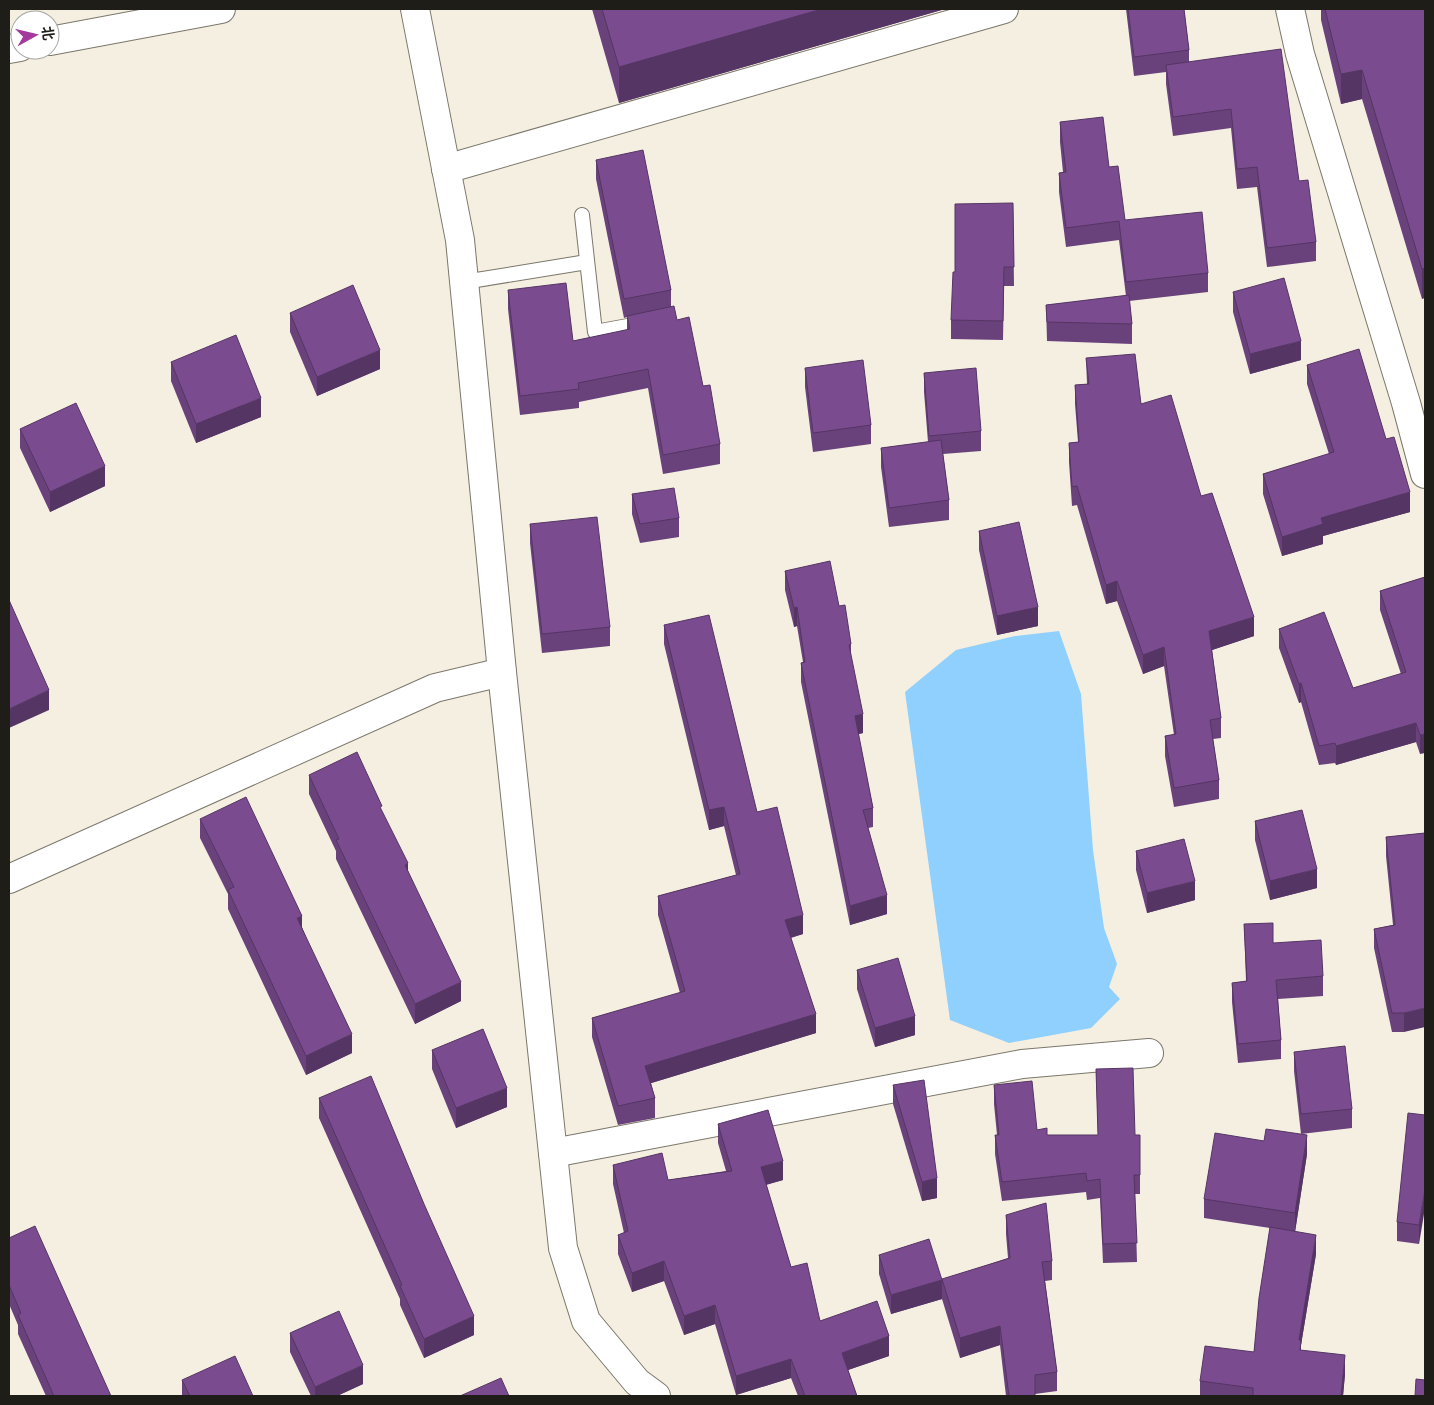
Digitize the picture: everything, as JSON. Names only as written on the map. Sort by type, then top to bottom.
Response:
[{"type":"street","points":[[60,39],[221,9]]},
{"type":"street","points":[[415,9],[460,240],[502,672],[563,1248],[586,1321],[637,1382],[656,1396]]},
{"type":"street","points":[[446,170],[1004,9]]},
{"type":"street","points":[[1290,9],[1300,54],[1406,404],[1425,474]]},
{"type":"street","points":[[9,879],[436,688],[502,672]]},
{"type":"street","points":[[553,1153],[1022,1064],[1149,1053]]},
{"type":"lane","points":[[582,215],[595,332],[660,320]]},
{"type":"lane","points":[[464,282],[587,262]]},
{"type":"water","points":[[1059,631],[1081,694],[1093,850],[1104,928],[1117,964],[1109,987],[1120,999],[1091,1028],[1009,1043],[950,1020],[905,692],[956,650],[1015,636]]},
{"type":"building","points":[[602,9],[822,9],[619,67]]},
{"type":"building","points":[[1128,9],[1184,9],[1189,50],[1134,57]]},
{"type":"building","points":[[1325,9],[1425,9],[1425,268],[1422,269],[1362,70],[1341,74]]},
{"type":"building","points":[[1281,49],[1299,181],[1308,180],[1316,242],[1267,248],[1257,167],[1237,169],[1231,109],[1173,117],[1166,65]]},
{"type":"building","points":[[1103,117],[1109,167],[1118,166],[1125,220],[1202,212],[1208,273],[1126,282],[1119,221],[1066,228],[1059,173],[1066,172],[1060,122]]},
{"type":"building","points":[[643,150],[671,290],[624,299],[596,160]]},
{"type":"building","points":[[1013,203],[1014,267],[1004,267],[1003,321],[951,320],[953,272],[955,272],[955,204]]},
{"type":"building","points":[[1284,278],[1301,341],[1250,354],[1233,292]]},
{"type":"building","points":[[566,283],[573,341],[630,329],[627,316],[674,306],[677,320],[689,317],[703,386],[710,385],[720,444],[663,455],[648,369],[578,383],[579,389],[520,396],[508,290]]},
{"type":"building","points":[[353,285],[380,350],[317,377],[290,313]]},
{"type":"building","points":[[1129,295],[1132,324],[1047,322],[1046,305]]},
{"type":"building","points":[[236,335],[261,398],[196,424],[171,362]]},
{"type":"building","points":[[1359,349],[1386,439],[1394,437],[1410,492],[1321,518],[1323,524],[1282,537],[1263,474],[1334,452],[1307,365]]},
{"type":"building","points":[[1135,354],[1141,404],[1171,395],[1201,496],[1212,493],[1254,617],[1209,631],[1221,718],[1210,720],[1219,780],[1174,788],[1165,736],[1176,734],[1164,647],[1143,655],[1117,581],[1106,585],[1077,486],[1072,487],[1069,443],[1079,442],[1075,385],[1089,384],[1086,358]]},
{"type":"building","points":[[863,360],[871,425],[813,433],[805,368]]},
{"type":"building","points":[[976,368],[981,431],[929,436],[924,373]]},
{"type":"building","points":[[76,403],[105,466],[50,492],[20,429]]},
{"type":"building","points":[[941,440],[949,500],[889,508],[881,448]]},
{"type":"building","points":[[674,488],[679,518],[640,524],[632,494]]},
{"type":"building","points":[[597,517],[610,627],[542,634],[530,524]]},
{"type":"building","points":[[1019,522],[1038,607],[997,616],[979,531]]},
{"type":"building","points":[[830,561],[839,606],[845,605],[851,644],[849,645],[863,714],[855,716],[873,808],[863,810],[887,895],[850,906],[801,663],[805,662],[797,607],[794,608],[785,571]]},
{"type":"building","points":[[1425,577],[1425,734],[1420,735],[1416,723],[1336,746],[1335,743],[1319,746],[1301,683],[1299,684],[1279,629],[1324,612],[1353,688],[1406,672],[1380,591]]},
{"type":"building","points":[[9,600],[49,690],[9,709]]},
{"type":"building","points":[[709,615],[757,812],[777,807],[803,915],[785,920],[816,1014],[645,1066],[655,1098],[618,1106],[592,1018],[685,991],[658,896],[740,874],[724,807],[709,810],[664,625]]},
{"type":"building","points":[[357,752],[382,806],[380,807],[408,863],[405,865],[461,982],[415,1004],[336,840],[339,839],[309,775]]},
{"type":"building","points":[[246,797],[302,916],[297,918],[352,1034],[306,1056],[228,890],[234,887],[200,819]]},
{"type":"building","points":[[1302,810],[1317,869],[1270,881],[1255,821]]},
{"type":"building","points":[[1425,833],[1425,1008],[1404,1013],[1392,1013],[1374,929],[1395,925],[1386,837]]},
{"type":"building","points":[[1184,839],[1195,881],[1147,893],[1136,851]]},
{"type":"building","points":[[1273,923],[1273,943],[1321,940],[1323,976],[1276,980],[1281,1040],[1238,1044],[1232,983],[1247,981],[1244,924]]},
{"type":"building","points":[[898,958],[915,1016],[875,1028],[857,970]]},
{"type":"building","points":[[483,1029],[507,1088],[456,1108],[432,1050]]},
{"type":"building","points":[[1345,1046],[1352,1109],[1301,1114],[1294,1052]]},
{"type":"building","points":[[1133,1068],[1135,1135],[1140,1135],[1140,1175],[1134,1175],[1137,1243],[1103,1244],[1100,1179],[1087,1181],[1086,1173],[1002,1182],[995,1135],[999,1135],[994,1085],[1032,1081],[1037,1130],[1047,1128],[1047,1135],[1098,1135],[1096,1069]]},
{"type":"building","points":[[371,1076],[424,1204],[474,1316],[424,1339],[319,1098]]},
{"type":"building","points":[[924,1080],[937,1178],[922,1182],[893,1085]]},
{"type":"building","points":[[768,1110],[783,1161],[761,1167],[791,1267],[807,1263],[820,1321],[877,1301],[889,1336],[842,1353],[857,1396],[805,1396],[791,1359],[736,1376],[715,1305],[684,1316],[664,1261],[632,1273],[618,1235],[628,1231],[613,1165],[662,1153],[668,1180],[732,1171],[718,1124]]},
{"type":"building","points":[[1408,1113],[1425,1115],[1425,1189],[1419,1225],[1397,1222]]},
{"type":"building","points":[[1266,1129],[1307,1135],[1295,1213],[1204,1199],[1215,1133],[1264,1141]]},
{"type":"building","points":[[1046,1203],[1052,1261],[1042,1262],[1057,1372],[1035,1375],[1035,1396],[1009,1396],[1000,1326],[960,1338],[942,1279],[1010,1258],[1006,1215]]},
{"type":"building","points":[[35,1226],[111,1396],[54,1396],[18,1315],[21,1313],[9,1285],[9,1238]]},
{"type":"building","points":[[1270,1227],[1316,1235],[1299,1340],[1301,1340],[1300,1350],[1345,1355],[1341,1396],[1253,1396],[1253,1388],[1200,1381],[1205,1346],[1254,1352],[1259,1298]]},
{"type":"building","points":[[929,1239],[942,1280],[891,1295],[879,1255]]},
{"type":"building","points":[[339,1311],[363,1365],[315,1387],[290,1333]]},
{"type":"building","points":[[235,1356],[253,1396],[190,1396],[182,1380]]},
{"type":"building","points":[[501,1378],[509,1396],[460,1396]]},
{"type":"building","points":[[1416,1379],[1425,1380],[1425,1396],[1415,1396]]}]
